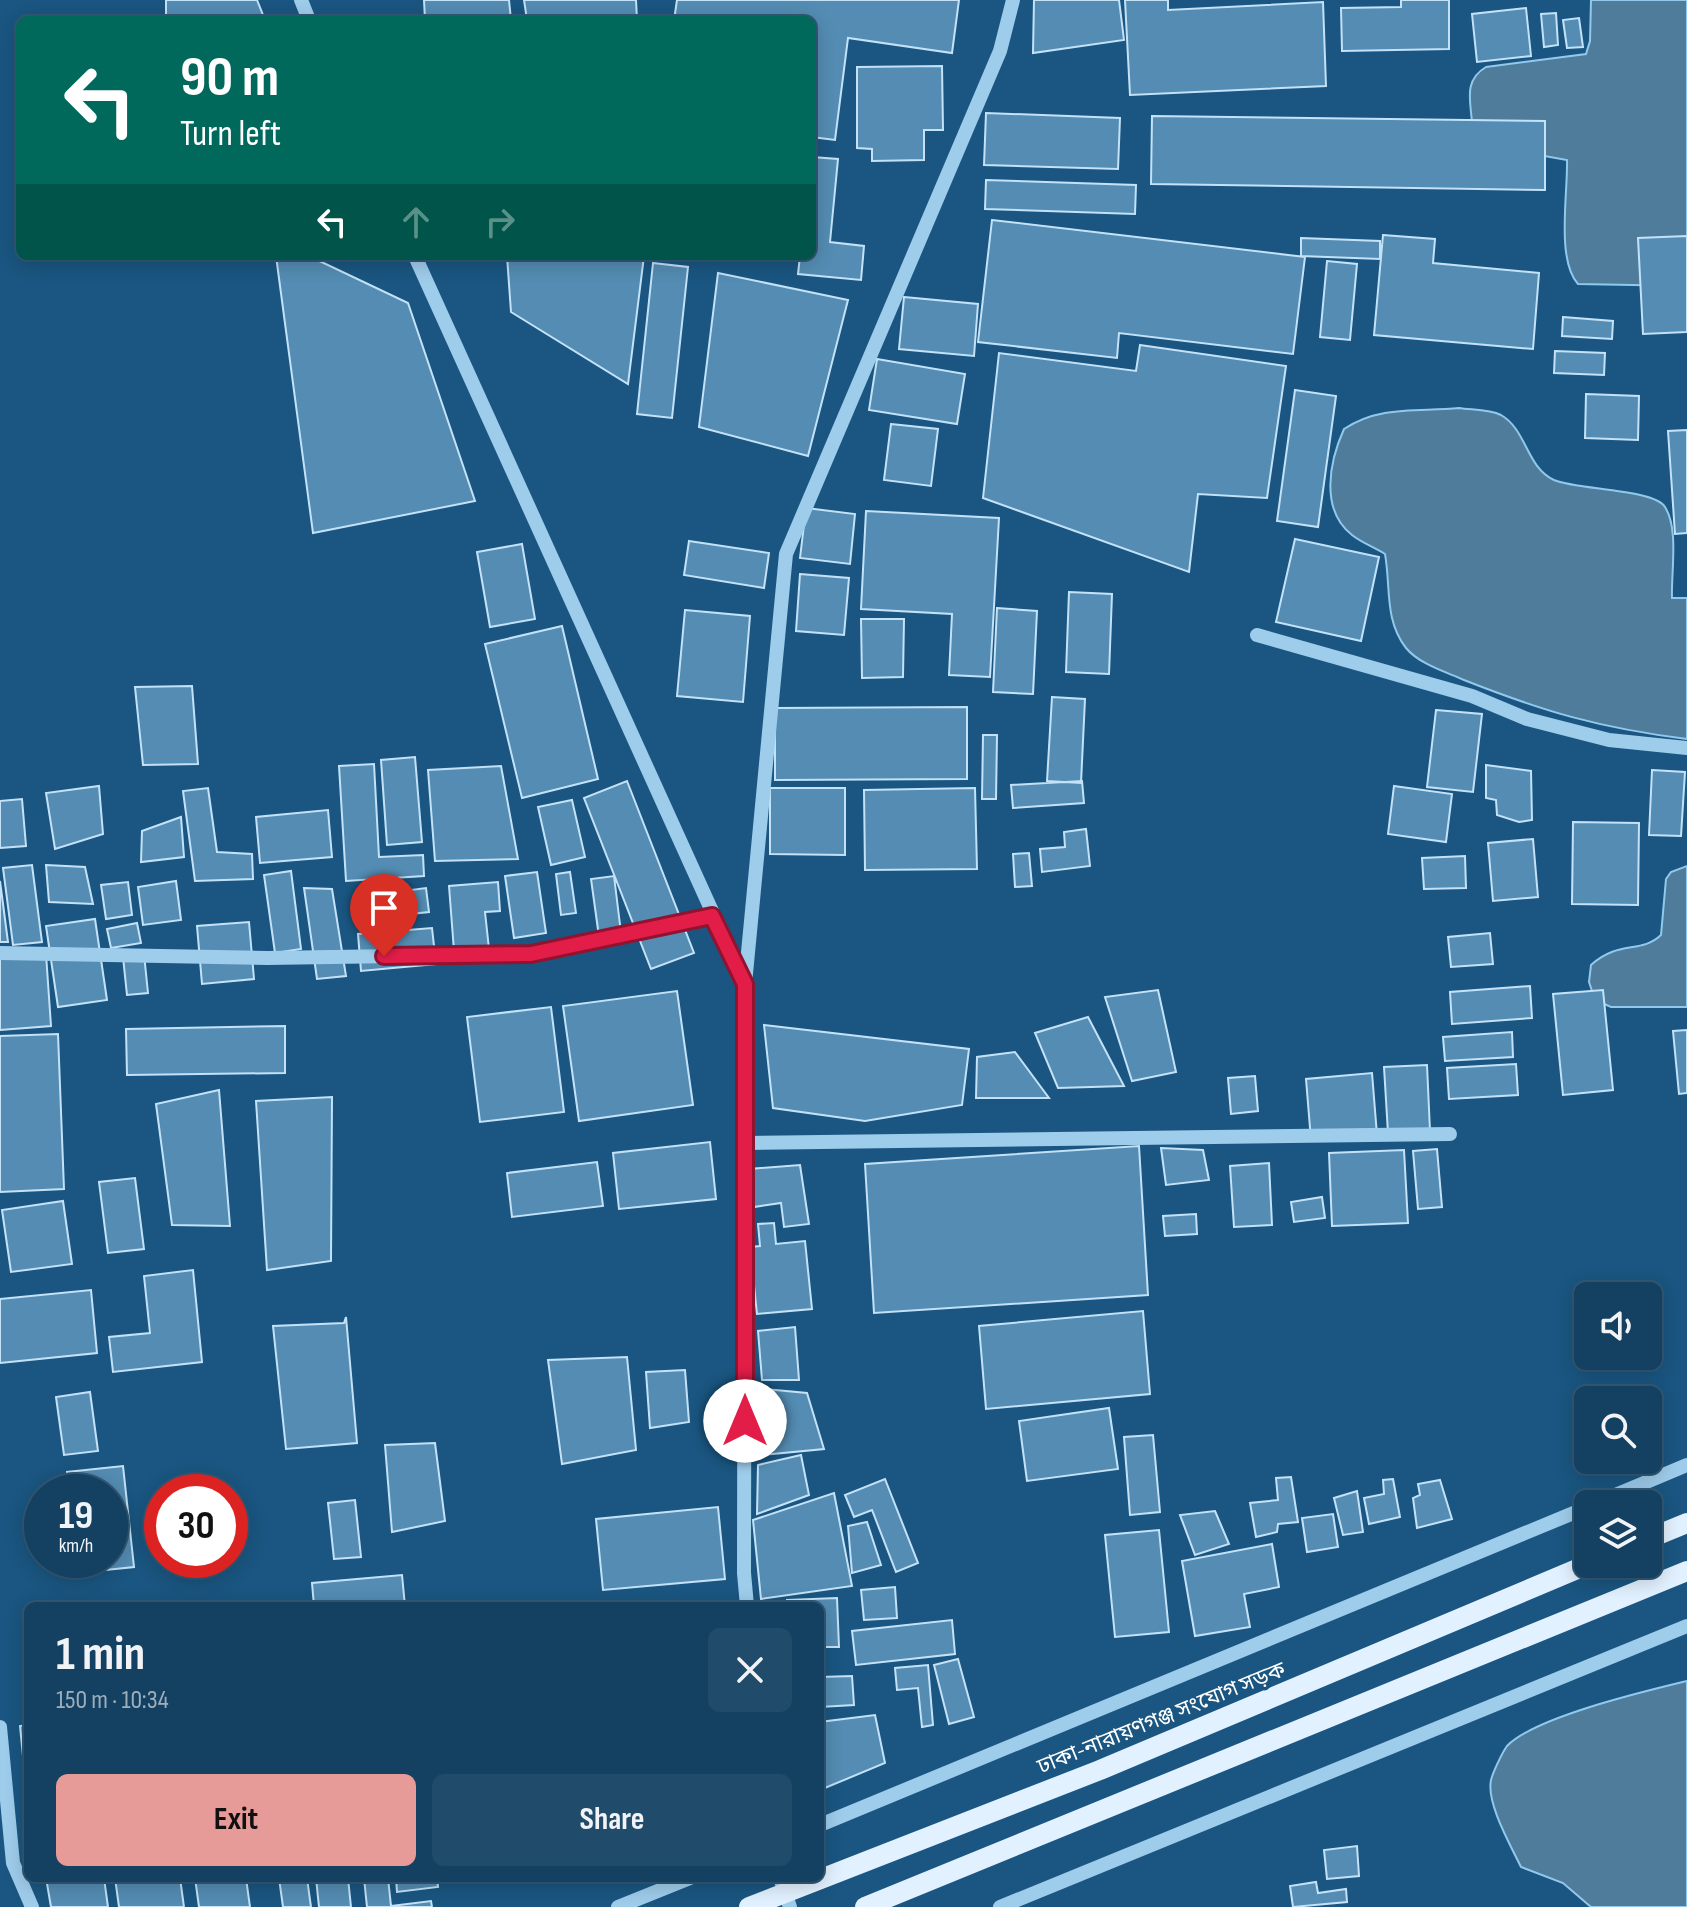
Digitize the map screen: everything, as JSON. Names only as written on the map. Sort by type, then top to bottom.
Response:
[{"type":"main road","points":[[1662,1533],[1687,1523]]},
{"type":"main road","name":"ঢাকা-নারায়ণগঞ্জ সংযোগ সড়ক","points":[[824,1878],[1100,1770],[1574,1570]]},
{"type":"main road","points":[[865,1907],[1687,1571]]},
{"type":"main road","name":"ঢাকা-নারায়ণগঞ্জ সংযোগ সড়ক","points":[[749,1907],[813,1882]]},
{"type":"street","points":[[747,1602],[744,1573],[745,984],[786,554],[1000,51],[1013,0]]},
{"type":"street","points":[[417,260],[745,984]]},
{"type":"street","points":[[1257,635],[1472,696],[1527,719],[1609,740],[1687,748]]},
{"type":"street","points":[[0,953],[267,958],[531,954],[712,916]]},
{"type":"street","points":[[745,1143],[1450,1134]]},
{"type":"street","points":[[1627,1490],[1687,1465]]},
{"type":"street","points":[[824,1823],[1574,1513]]},
{"type":"street","points":[[1000,1907],[1687,1626]]},
{"type":"street","points":[[0,1727],[13,1863],[32,1907]]},
{"type":"street","points":[[618,1907],[680,1882]]},
{"type":"street","points":[[781,1882],[790,1907]]},
{"type":"water","points":[[1591,0],[1687,0],[1687,286],[1578,284],[1571,273],[1565,243],[1567,160],[1539,155],[1472,122],[1471,84],[1486,67],[1586,54],[1590,41]]},
{"type":"water","points":[[1459,408],[1501,415],[1516,430],[1538,466],[1554,480],[1631,493],[1658,501],[1665,507],[1673,539],[1672,598],[1687,598],[1687,739],[1627,730],[1547,710],[1441,671],[1418,659],[1406,648],[1391,615],[1385,554],[1352,535],[1335,513],[1330,485],[1334,456],[1344,429],[1371,416]]},
{"type":"water","points":[[1687,866],[1687,1007],[1611,1007],[1595,1000],[1589,982],[1591,965],[1611,952],[1645,944],[1661,935],[1666,879],[1671,872]]},
{"type":"water","points":[[1687,1681],[1687,1907],[1591,1907],[1563,1883],[1521,1867],[1500,1824],[1490,1789],[1494,1772],[1507,1746],[1521,1735],[1565,1715]]},
{"type":"building","points":[[166,0],[257,0],[263,16],[166,16]]},
{"type":"building","points":[[424,0],[509,0],[511,16],[425,16]]},
{"type":"building","points":[[524,0],[636,0],[637,16],[526,16]]},
{"type":"building","points":[[677,0],[959,0],[952,53],[848,38],[835,140],[816,138],[816,16],[675,16]]},
{"type":"building","points":[[1034,0],[1119,0],[1124,40],[1033,53]]},
{"type":"building","points":[[1125,0],[1168,0],[1168,10],[1323,2],[1326,86],[1130,95]]},
{"type":"building","points":[[1401,0],[1449,0],[1449,49],[1342,51],[1341,8],[1401,7]]},
{"type":"building","points":[[1526,8],[1531,56],[1477,62],[1472,14]]},
{"type":"building","points":[[1556,13],[1558,45],[1544,47],[1541,14]]},
{"type":"building","points":[[1579,18],[1583,47],[1567,48],[1563,20]]},
{"type":"building","points":[[942,66],[943,130],[924,130],[924,160],[872,161],[872,149],[857,148],[857,67]]},
{"type":"building","points":[[986,113],[1120,118],[1118,169],[984,165]]},
{"type":"building","points":[[1152,116],[1545,121],[1545,190],[1151,184]]},
{"type":"building","points":[[816,157],[838,159],[830,242],[864,246],[861,280],[798,274],[800,260],[816,260]]},
{"type":"building","points":[[986,180],[1136,185],[1135,214],[985,209]]},
{"type":"building","points":[[992,220],[1305,257],[1293,354],[1119,333],[1117,358],[978,342]]},
{"type":"building","points":[[1383,235],[1435,239],[1433,263],[1539,273],[1533,349],[1374,335]]},
{"type":"building","points":[[1687,236],[1687,332],[1643,334],[1638,238]]},
{"type":"building","points":[[1301,238],[1380,241],[1380,259],[1301,256]]},
{"type":"building","points":[[277,260],[317,260],[408,303],[475,501],[313,533]]},
{"type":"building","points":[[507,260],[644,260],[628,384],[511,312]]},
{"type":"building","points":[[1327,261],[1357,264],[1350,340],[1320,337]]},
{"type":"building","points":[[653,263],[688,267],[672,418],[637,414]]},
{"type":"building","points":[[718,273],[848,300],[808,456],[699,427]]},
{"type":"building","points":[[904,297],[978,304],[974,356],[899,349]]},
{"type":"building","points":[[1563,317],[1613,321],[1612,339],[1562,336]]},
{"type":"building","points":[[1140,345],[1286,366],[1267,498],[1198,494],[1189,572],[983,498],[999,353],[1136,371]]},
{"type":"building","points":[[1555,351],[1605,353],[1604,375],[1554,373]]},
{"type":"building","points":[[877,359],[965,374],[957,424],[869,410]]},
{"type":"building","points":[[1295,390],[1336,396],[1318,527],[1277,521]]},
{"type":"building","points":[[1586,394],[1639,396],[1638,440],[1585,438]]},
{"type":"building","points":[[891,424],[938,429],[931,486],[884,480]]},
{"type":"building","points":[[1687,430],[1687,533],[1675,534],[1668,431]]},
{"type":"building","points":[[806,508],[855,514],[850,564],[800,558]]},
{"type":"building","points":[[866,511],[999,518],[990,677],[949,675],[952,614],[861,609]]},
{"type":"building","points":[[1295,539],[1379,557],[1361,641],[1276,622]]},
{"type":"building","points":[[689,541],[769,553],[764,588],[684,575]]},
{"type":"building","points":[[522,544],[535,619],[490,627],[477,552]]},
{"type":"building","points":[[800,574],[849,578],[844,635],[796,631]]},
{"type":"building","points":[[1069,592],[1112,594],[1109,674],[1066,672]]},
{"type":"building","points":[[997,608],[1037,611],[1033,694],[993,692]]},
{"type":"building","points":[[685,610],[750,616],[743,702],[677,696]]},
{"type":"building","points":[[861,619],[904,619],[903,677],[862,678]]},
{"type":"building","points":[[562,626],[598,779],[522,798],[485,644]]},
{"type":"building","points":[[192,686],[198,764],[143,765],[135,687]]},
{"type":"building","points":[[1052,697],[1085,699],[1081,783],[1047,781]]},
{"type":"building","points":[[967,707],[967,779],[775,780],[775,708]]},
{"type":"building","points":[[1436,710],[1482,714],[1473,792],[1427,787]]},
{"type":"building","points":[[983,735],[997,735],[996,799],[982,799]]},
{"type":"building","points":[[415,757],[422,842],[387,845],[381,760]]},
{"type":"building","points":[[374,764],[379,857],[423,855],[424,876],[346,881],[339,766]]},
{"type":"building","points":[[1486,765],[1531,771],[1532,820],[1519,822],[1497,815],[1496,800],[1486,798]]},
{"type":"building","points":[[501,766],[518,859],[435,861],[428,770]]},
{"type":"building","points":[[1652,770],[1685,772],[1681,836],[1649,835]]},
{"type":"building","points":[[627,781],[694,953],[651,969],[584,798]]},
{"type":"building","points":[[1082,781],[1084,803],[1013,808],[1011,785]]},
{"type":"building","points":[[99,786],[103,834],[55,849],[46,793]]},
{"type":"building","points":[[1394,786],[1452,794],[1446,842],[1388,834]]},
{"type":"building","points":[[208,788],[217,852],[252,854],[253,879],[195,881],[183,791]]},
{"type":"building","points":[[770,788],[845,788],[845,855],[770,854]]},
{"type":"building","points":[[975,788],[977,869],[865,870],[864,790]]},
{"type":"building","points":[[22,799],[26,846],[0,848],[0,801]]},
{"type":"building","points":[[572,800],[585,857],[551,865],[538,807]]},
{"type":"building","points":[[328,810],[332,857],[260,863],[256,817]]},
{"type":"building","points":[[181,817],[184,857],[141,862],[142,831]]},
{"type":"building","points":[[1573,822],[1639,823],[1638,905],[1572,904]]},
{"type":"building","points":[[1086,829],[1090,866],[1042,872],[1040,849],[1065,847],[1064,832]]},
{"type":"building","points":[[1533,839],[1538,897],[1493,901],[1488,843]]},
{"type":"building","points":[[1029,853],[1032,886],[1015,887],[1013,854]]},
{"type":"building","points":[[1465,856],[1466,888],[1424,889],[1422,858]]},
{"type":"building","points":[[32,865],[42,942],[13,945],[3,868]]},
{"type":"building","points":[[46,865],[85,867],[93,904],[49,902]]},
{"type":"building","points":[[291,871],[301,949],[275,953],[264,875]]},
{"type":"building","points":[[537,872],[546,933],[514,938],[505,876]]},
{"type":"building","points":[[570,872],[576,913],[561,915],[556,874]]},
{"type":"building","points":[[614,876],[622,941],[600,944],[591,879]]},
{"type":"building","points":[[0,881],[8,942],[0,942]]},
{"type":"building","points":[[176,881],[181,920],[143,925],[138,887]]},
{"type":"building","points":[[128,882],[132,915],[106,919],[101,885]]},
{"type":"building","points":[[498,882],[500,911],[485,912],[489,949],[454,951],[449,886]]},
{"type":"building","points":[[304,888],[332,889],[346,976],[317,979]]},
{"type":"building","points":[[426,888],[429,912],[382,917],[379,894]]},
{"type":"building","points":[[95,919],[107,1000],[58,1007],[46,926]]},
{"type":"building","points":[[249,922],[254,979],[202,984],[197,926]]},
{"type":"building","points":[[137,923],[141,943],[111,948],[107,929]]},
{"type":"building","points":[[432,928],[436,964],[361,971],[358,934]]},
{"type":"building","points":[[1490,933],[1493,964],[1451,967],[1448,937]]},
{"type":"building","points":[[46,954],[51,1026],[0,1030],[0,958]]},
{"type":"building","points":[[144,954],[148,993],[127,995],[123,957]]},
{"type":"building","points":[[1530,986],[1532,1018],[1452,1024],[1450,992]]},
{"type":"building","points":[[1158,990],[1176,1072],[1132,1081],[1105,997]]},
{"type":"building","points":[[1603,990],[1613,1090],[1563,1095],[1553,994]]},
{"type":"building","points":[[677,991],[693,1105],[579,1121],[563,1006]]},
{"type":"building","points":[[551,1007],[564,1112],[480,1122],[467,1017]]},
{"type":"building","points":[[1088,1017],[1124,1086],[1058,1088],[1035,1033]]},
{"type":"building","points":[[764,1025],[969,1049],[962,1105],[865,1121],[773,1108]]},
{"type":"building","points":[[285,1026],[285,1073],[127,1075],[126,1029]]},
{"type":"building","points":[[1687,1030],[1687,1093],[1679,1094],[1673,1031]]},
{"type":"building","points":[[1512,1032],[1513,1057],[1445,1061],[1443,1037]]},
{"type":"building","points":[[58,1034],[64,1189],[0,1192],[0,1036]]},
{"type":"building","points":[[1015,1052],[1049,1098],[976,1098],[977,1057]]},
{"type":"building","points":[[1516,1064],[1518,1095],[1449,1099],[1447,1068]]},
{"type":"building","points":[[1427,1065],[1430,1131],[1388,1133],[1384,1067]]},
{"type":"building","points":[[1372,1073],[1377,1135],[1311,1140],[1306,1079]]},
{"type":"building","points":[[1255,1076],[1258,1111],[1231,1114],[1228,1078]]},
{"type":"building","points":[[219,1090],[230,1226],[172,1225],[156,1104]]},
{"type":"building","points":[[332,1097],[331,1261],[267,1270],[256,1101]]},
{"type":"building","points":[[710,1142],[716,1199],[619,1209],[613,1153]]},
{"type":"building","points":[[1139,1146],[1148,1295],[874,1313],[865,1164]]},
{"type":"building","points":[[1161,1148],[1203,1150],[1209,1180],[1166,1185]]},
{"type":"building","points":[[1437,1149],[1442,1207],[1418,1209],[1413,1151]]},
{"type":"building","points":[[1404,1150],[1408,1223],[1332,1226],[1329,1153]]},
{"type":"building","points":[[597,1162],[603,1206],[512,1217],[507,1173]]},
{"type":"building","points":[[1269,1163],[1272,1225],[1234,1227],[1230,1166]]},
{"type":"building","points":[[800,1165],[809,1224],[784,1227],[781,1203],[754,1207],[749,1169]]},
{"type":"building","points":[[135,1178],[144,1249],[108,1253],[99,1182]]},
{"type":"building","points":[[1322,1197],[1325,1218],[1294,1222],[1291,1202]]},
{"type":"building","points":[[63,1201],[72,1264],[11,1272],[2,1210]]},
{"type":"building","points":[[1196,1214],[1197,1234],[1165,1236],[1163,1216]]},
{"type":"building","points":[[774,1223],[776,1244],[805,1241],[812,1309],[757,1314],[750,1247],[760,1246],[758,1224]]},
{"type":"building","points":[[193,1270],[202,1362],[113,1372],[109,1337],[150,1333],[144,1276]]},
{"type":"building","points":[[91,1290],[97,1353],[0,1363],[0,1299]]},
{"type":"building","points":[[1143,1311],[1150,1394],[986,1409],[979,1326]]},
{"type":"building","points":[[346,1317],[357,1443],[286,1449],[273,1326],[344,1323]]},
{"type":"building","points":[[795,1327],[799,1380],[762,1380],[758,1331]]},
{"type":"building","points":[[627,1357],[636,1450],[562,1464],[548,1360]]},
{"type":"building","points":[[685,1370],[689,1422],[650,1428],[646,1372]]},
{"type":"building","points":[[754,1388],[807,1393],[824,1449],[753,1456]]},
{"type":"building","points":[[90,1392],[98,1451],[64,1455],[56,1397]]},
{"type":"building","points":[[1109,1408],[1118,1469],[1027,1481],[1019,1421]]},
{"type":"building","points":[[1153,1435],[1160,1512],[1130,1515],[1124,1437]]},
{"type":"building","points":[[435,1443],[445,1521],[392,1532],[385,1445]]},
{"type":"building","points":[[801,1455],[809,1495],[757,1514],[758,1465]]},
{"type":"building","points":[[123,1466],[124,1474],[67,1474]]},
{"type":"building","points":[[1291,1477],[1298,1522],[1278,1524],[1277,1532],[1256,1537],[1250,1503],[1278,1500],[1276,1478]]},
{"type":"building","points":[[885,1479],[918,1563],[896,1572],[872,1510],[854,1517],[845,1495]]},
{"type":"building","points":[[1393,1479],[1400,1517],[1369,1524],[1364,1498],[1384,1494],[1383,1480]]},
{"type":"building","points":[[1440,1480],[1452,1519],[1417,1528],[1413,1498],[1420,1495],[1418,1484]]},
{"type":"building","points":[[1357,1491],[1363,1532],[1343,1535],[1334,1498]]},
{"type":"building","points":[[834,1493],[852,1586],[761,1599],[753,1520]]},
{"type":"building","points":[[355,1500],[361,1557],[334,1559],[328,1503]]},
{"type":"building","points":[[718,1507],[725,1579],[603,1590],[596,1519]]},
{"type":"building","points":[[1215,1511],[1229,1544],[1195,1555],[1180,1515]]},
{"type":"building","points":[[128,1512],[134,1567],[128,1568]]},
{"type":"building","points":[[1333,1514],[1338,1547],[1307,1552],[1302,1518]]},
{"type":"building","points":[[867,1522],[881,1565],[852,1573],[848,1526]]},
{"type":"building","points":[[1159,1530],[1169,1632],[1115,1637],[1105,1535]]},
{"type":"building","points":[[1272,1544],[1279,1587],[1244,1594],[1250,1627],[1195,1636],[1182,1561]]},
{"type":"building","points":[[402,1575],[405,1602],[314,1602],[312,1583]]},
{"type":"building","points":[[895,1587],[897,1618],[864,1620],[861,1590]]},
{"type":"building","points":[[837,1598],[839,1647],[824,1647],[824,1602],[787,1600]]},
{"type":"building","points":[[952,1620],[955,1654],[856,1665],[852,1631]]},
{"type":"building","points":[[958,1659],[974,1717],[949,1724],[934,1665]]},
{"type":"building","points":[[928,1665],[933,1725],[922,1727],[918,1688],[897,1690],[895,1668]]},
{"type":"building","points":[[852,1676],[854,1705],[824,1707],[824,1677]]},
{"type":"building","points":[[875,1715],[885,1763],[824,1788],[824,1721]]},
{"type":"building","points":[[20,1726],[24,1726],[23,1756]]},
{"type":"building","points":[[1357,1846],[1359,1876],[1327,1879],[1324,1850]]},
{"type":"building","points":[[47,1882],[105,1882],[108,1907],[51,1907]]},
{"type":"building","points":[[116,1882],[181,1882],[184,1907],[119,1907]]},
{"type":"building","points":[[196,1882],[247,1882],[250,1907],[199,1907]]},
{"type":"building","points":[[280,1882],[308,1882],[311,1907],[283,1907]]},
{"type":"building","points":[[316,1882],[348,1882],[351,1907],[319,1907]]},
{"type":"building","points":[[364,1882],[388,1882],[391,1906],[431,1901],[432,1907],[367,1907]]},
{"type":"building","points":[[396,1882],[437,1882],[438,1887],[397,1892]]},
{"type":"building","points":[[1316,1882],[1318,1893],[1346,1889],[1347,1902],[1293,1907],[1290,1886]]},
{"type":"route","points":[[384,956],[531,954],[712,916],[745,984],[745,1421]]}]
